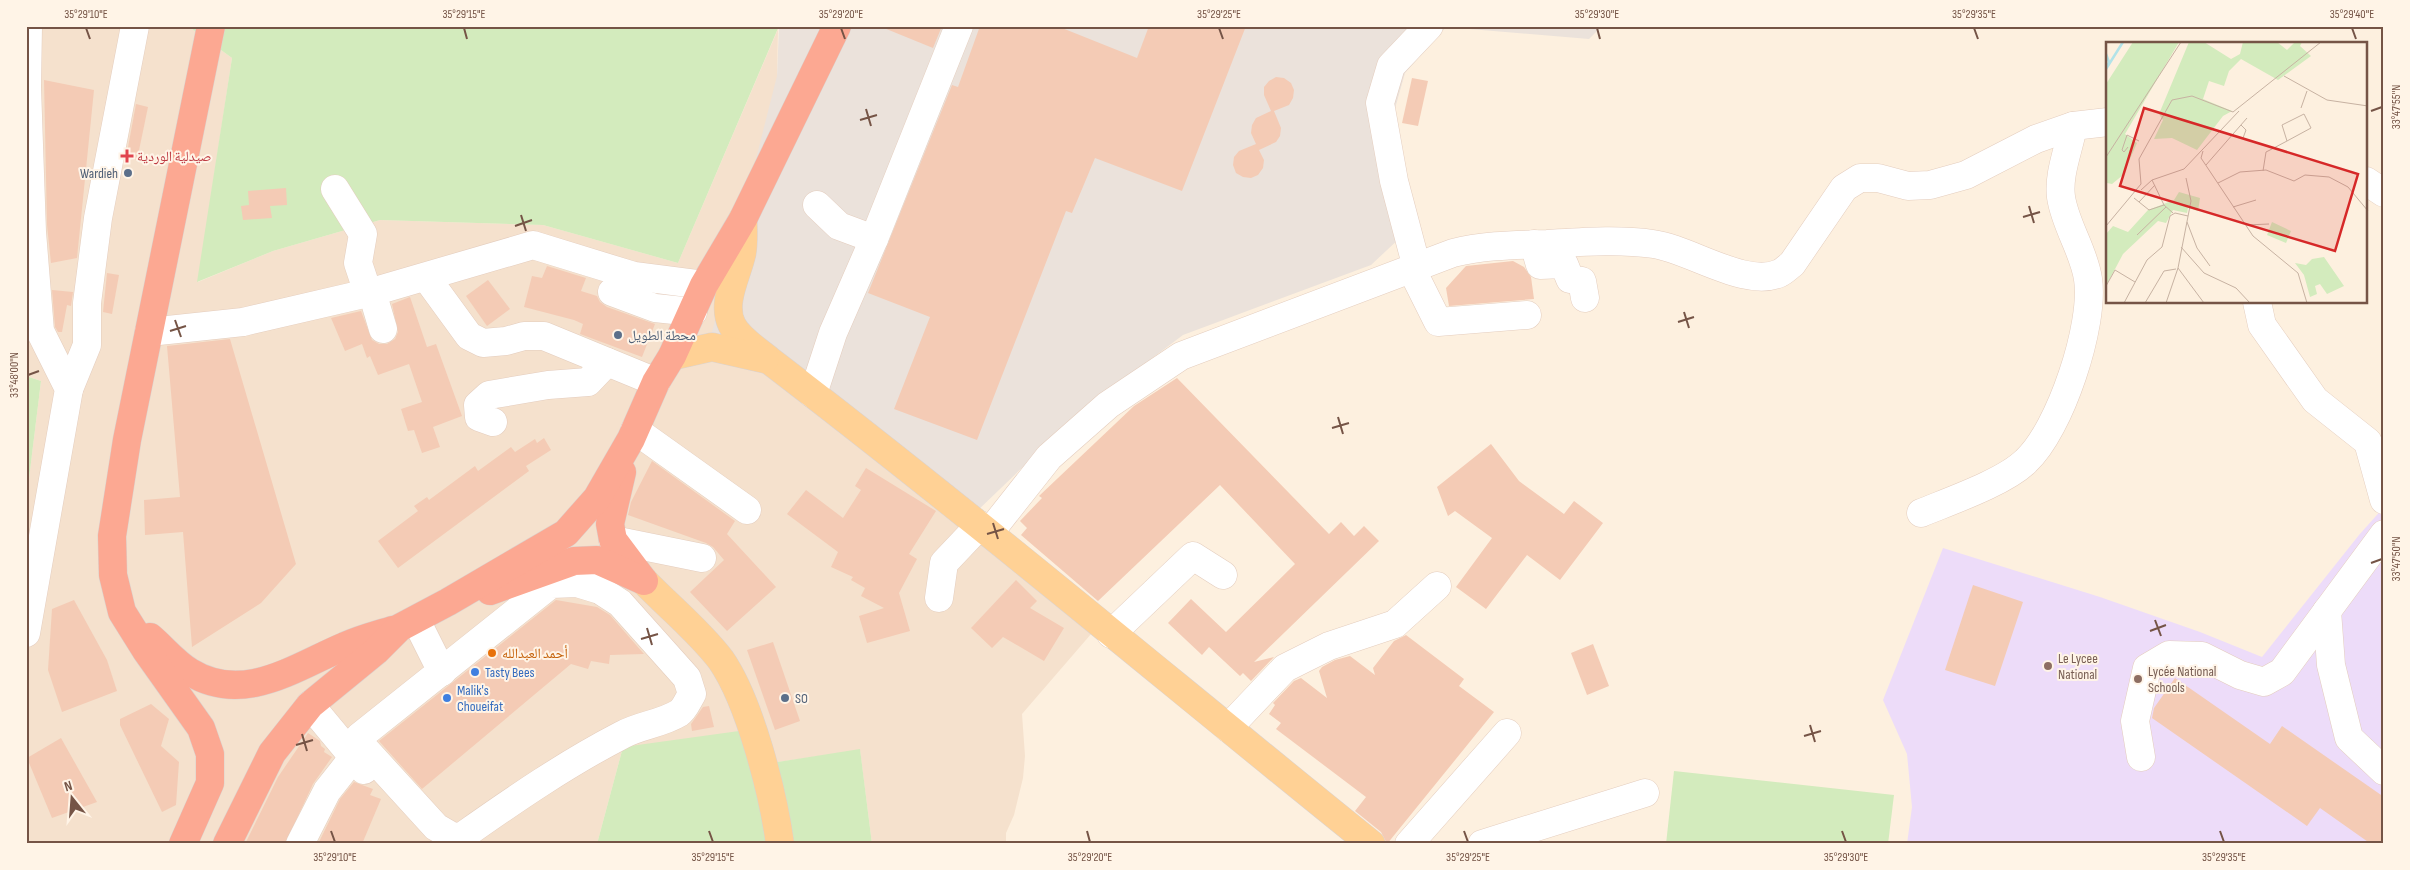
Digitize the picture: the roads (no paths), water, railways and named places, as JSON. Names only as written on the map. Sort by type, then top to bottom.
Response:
[{"type":"highway","points":[[183,844],[210,783],[212,764],[208,746],[198,723],[147,652],[122,612],[115,586],[112,536],[127,440],[211,26]]},
{"type":"highway","points":[[122,612],[189,672],[212,682],[237,686],[249,685],[275,678],[344,646],[407,624],[566,533],[597,498],[633,435],[656,382],[672,356],[704,285],[742,218],[837,26]]},
{"type":"highway","points":[[633,435],[610,524],[613,540],[644,581]]},
{"type":"highway","points":[[448,602],[502,588],[574,561],[597,560],[644,581]]},
{"type":"highway","points":[[227,844],[272,753],[310,706],[407,624]]},
{"type":"main road","points":[[742,218],[742,253],[729,297],[730,317],[733,326],[741,336],[985,529],[1111,634],[1371,844]]},
{"type":"main road","points":[[672,356],[712,347],[769,360]]},
{"type":"main road","points":[[644,581],[710,647],[732,680],[743,702],[767,779],[780,844]]},
{"type":"street","points":[[28,26],[27,87],[32,232],[40,331],[38,352],[69,390]]},
{"type":"street","points":[[26,633],[69,390],[87,345],[86,303],[98,218],[136,26]]},
{"type":"street","points":[[813,394],[833,333],[874,239],[959,26]]},
{"type":"street","points":[[1429,26],[1391,66],[1380,103],[1394,181],[1415,269],[1438,322],[1527,315]]},
{"type":"street","points":[[940,598],[944,563],[985,529],[1049,457],[1108,405],[1182,356],[1453,253],[1480,246],[1606,241],[1654,244],[1696,256],[1752,277],[1781,273],[1792,264],[1844,188],[1860,178],[1878,178],[1908,186],[1930,185],[1966,175],[2036,139],[2073,126],[2106,122]]},
{"type":"street","points":[[1921,512],[1962,496],[2026,462],[2045,434],[2082,349],[2089,298],[2088,278],[2061,195],[2062,176],[2073,126]]},
{"type":"street","points":[[2368,182],[2384,193]]},
{"type":"street","points":[[335,189],[363,234],[358,263],[383,329]]},
{"type":"street","points":[[817,205],[838,226],[874,239]]},
{"type":"street","points":[[1534,244],[1540,266],[1564,264],[1570,279],[1582,280],[1585,298]]},
{"type":"street","points":[[149,332],[243,322],[370,293],[533,245],[634,276],[704,285]]},
{"type":"street","points":[[426,277],[469,336],[483,343],[524,336],[544,336],[656,382]]},
{"type":"street","points":[[612,292],[655,308],[693,312]]},
{"type":"street","points":[[2257,304],[2262,325],[2315,400],[2368,442],[2384,500]]},
{"type":"street","points":[[493,422],[479,417],[478,405],[489,395],[548,385],[588,382],[608,362]]},
{"type":"street","points":[[633,435],[747,510]]},
{"type":"street","points":[[2141,757],[2135,721],[2147,668],[2170,654],[2202,656],[2240,675],[2264,682],[2282,672],[2384,534]]},
{"type":"street","points":[[613,540],[702,558]]},
{"type":"street","points":[[1111,634],[1193,556],[1222,575]]},
{"type":"street","points":[[551,584],[577,584],[600,590],[620,603],[687,678],[692,694],[681,712],[653,725],[625,733],[537,784],[464,835],[455,838],[436,827],[363,747],[358,737],[368,727],[442,672],[551,584]]},
{"type":"street","points":[[1228,728],[1286,668],[1329,646],[1395,624],[1437,586]]},
{"type":"street","points":[[2327,611],[2331,665],[2349,738],[2384,771]]},
{"type":"street","points":[[407,624],[442,672]]},
{"type":"street","points":[[310,706],[353,758],[430,844]]},
{"type":"street","points":[[1409,844],[1507,733]]},
{"type":"street","points":[[300,844],[327,791],[353,758]]},
{"type":"street","points":[[1482,844],[1646,793]]},
{"type":"place","name":"صيدلية الوردية","points":[[127,156]]},
{"type":"place","name":"Wardieh","points":[[128,173]]},
{"type":"place","name":"محطة الطويل","points":[[618,335]]},
{"type":"place","name":"أحمد العبدالله","points":[[492,653]]},
{"type":"place","name":"Le Lycee National","points":[[2048,666]]},
{"type":"place","name":"Tasty Bees","points":[[475,672]]},
{"type":"place","name":"Lycée National Schools","points":[[2138,679]]},
{"type":"place","name":"Malik's Choueifat","points":[[447,698]]},
{"type":"place","name":"SO","points":[[785,698]]}]
